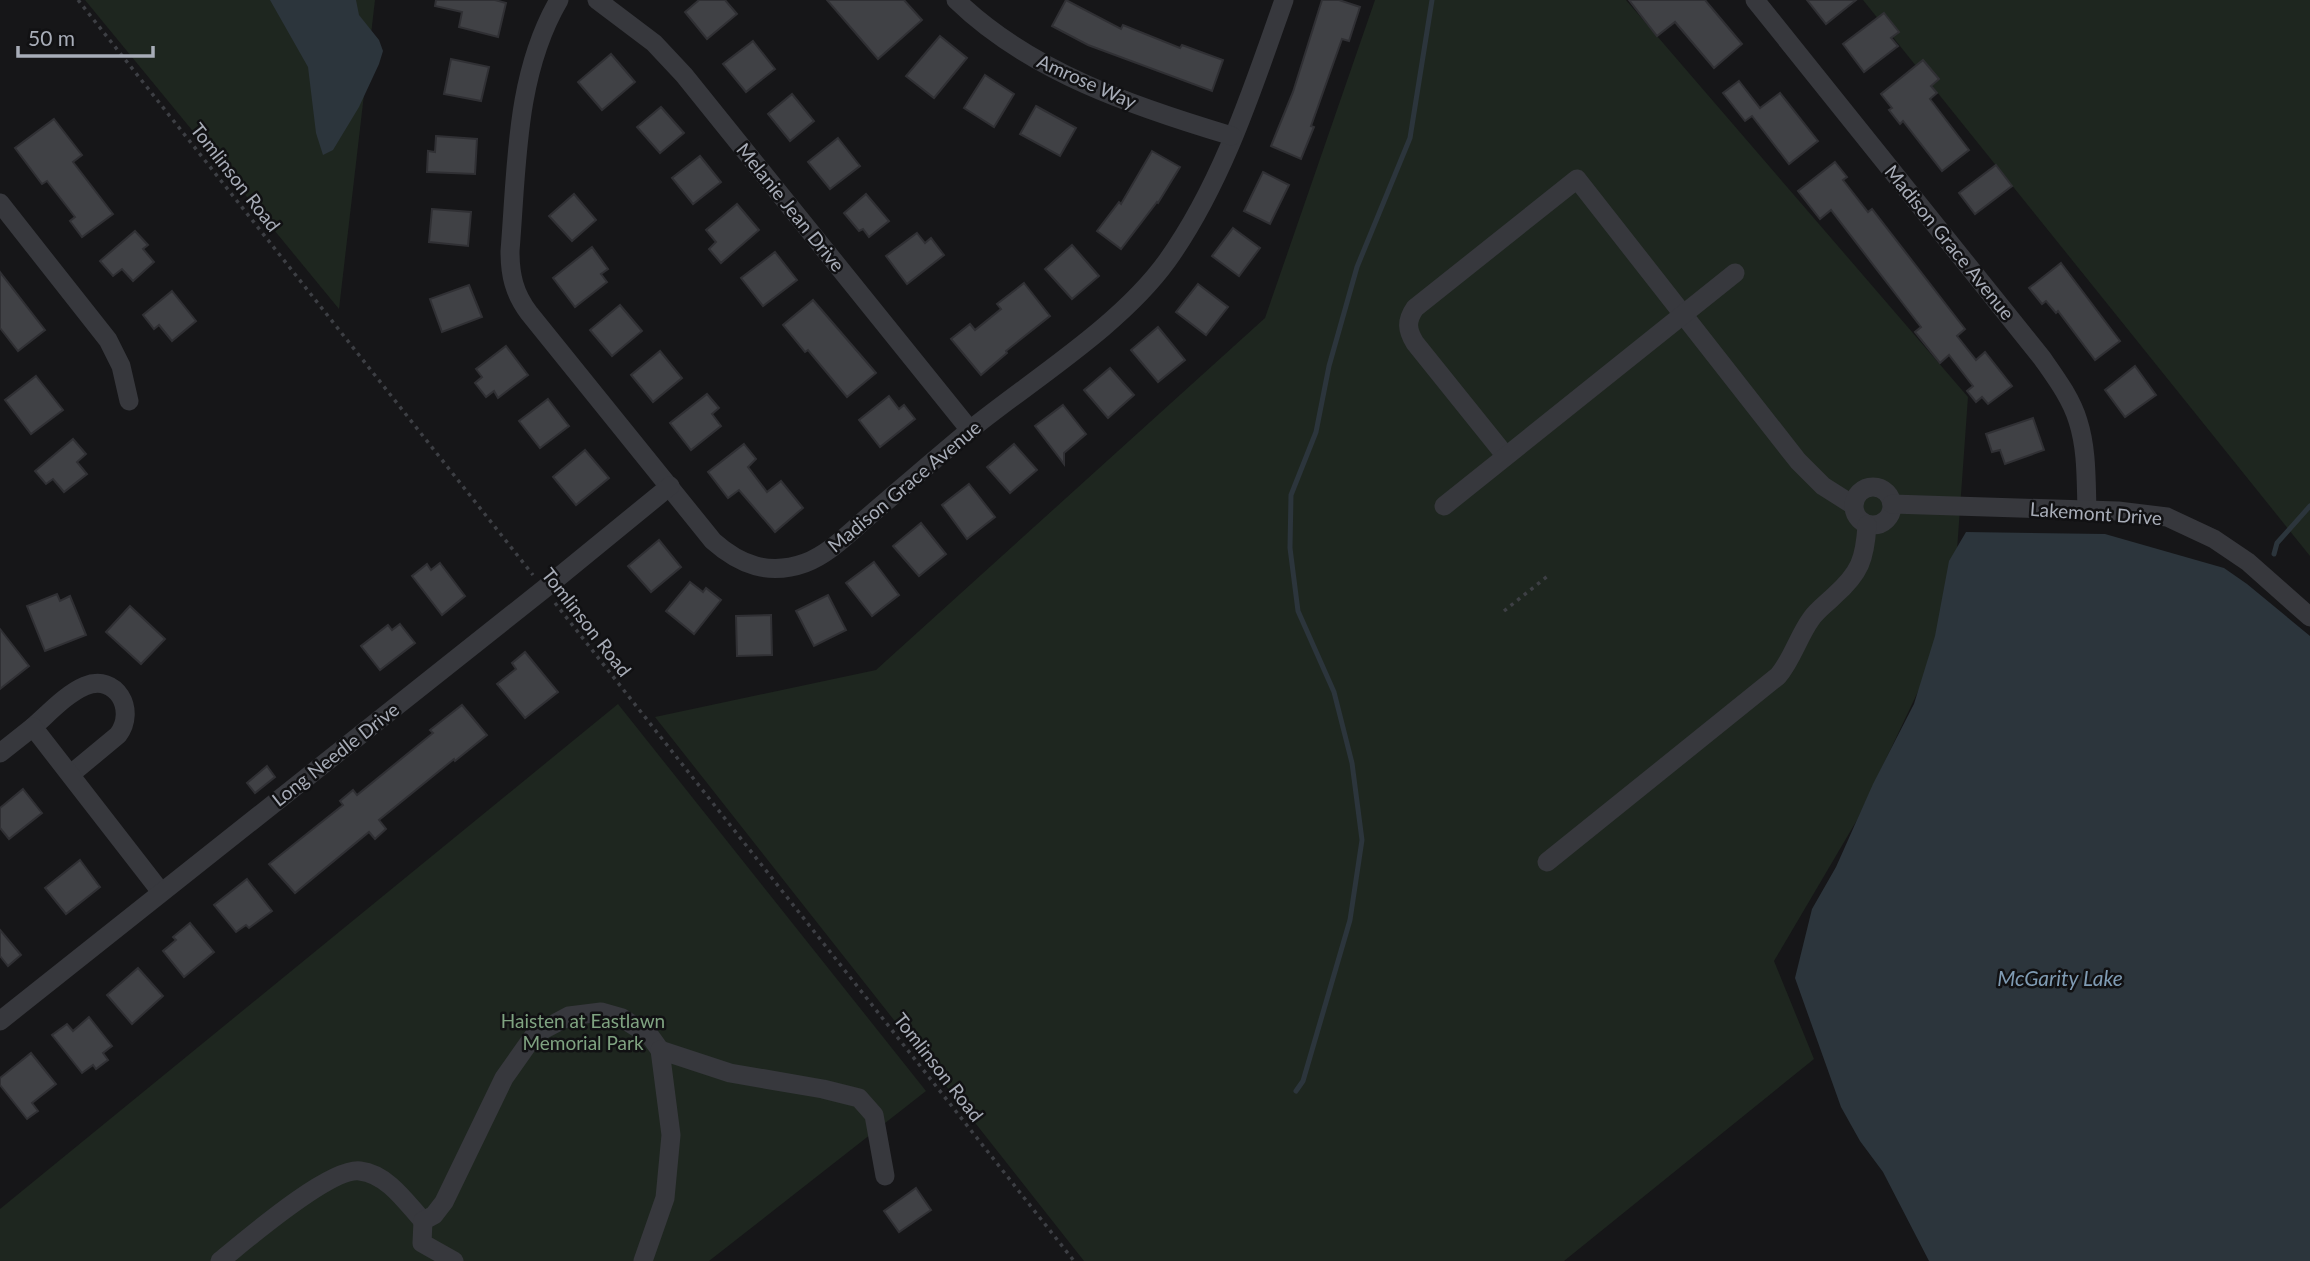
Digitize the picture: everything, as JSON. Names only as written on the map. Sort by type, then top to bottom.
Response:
[{"type":"street","name":"Madison Grace Avenue","points":[[559,0],[540,44],[522,109],[510,251],[511,279],[518,297],[529,313],[713,541],[745,564],[761,568],[792,567],[807,562],[835,545],[970,430],[1103,326],[1149,282],[1197,216],[1217,176],[1284,0]]},
{"type":"street","name":"Melanie Jean Drive","points":[[597,0],[654,43],[677,68],[970,430]]},
{"type":"street","name":"Amrose Way","points":[[956,0],[1006,40],[1075,79],[1172,117],[1232,136]]},
{"type":"street","name":"Madison Grace Avenue","points":[[1755,0],[2042,358],[2064,390],[2078,419],[2084,447],[2087,510]]},
{"type":"street","points":[[1505,455],[1415,343],[1408,329],[1408,322],[1415,308],[1577,179],[1811,476],[1853,505],[1857,517],[1867,525],[1885,521],[1892,504],[1887,492],[1882,488],[1869,487],[1858,493],[1853,505]]},
{"type":"street","points":[[0,203],[108,340],[121,366],[128,401]]},
{"type":"street","points":[[1444,506],[1735,273]]},
{"type":"street","name":"Long Needle Drive","points":[[0,1021],[670,486]]},
{"type":"street","name":"Lakemont Drive","points":[[1892,504],[2087,510],[2167,517],[2192,527],[2248,562],[2310,617]]},
{"type":"street","points":[[1546,862],[1784,669],[1800,634],[1813,615],[1860,569],[1866,550],[1867,525]]},
{"type":"street","points":[[0,753],[77,691],[88,685],[106,686],[120,696],[125,706],[126,717],[121,731],[71,774]]},
{"type":"street","points":[[33,727],[161,892]]},
{"type":"street","points":[[423,1221],[434,1215],[444,1202],[504,1078],[535,1034],[569,1016],[601,1012],[622,1018],[650,1036],[660,1050],[671,1135],[665,1198],[643,1261]]},
{"type":"street","points":[[660,1050],[730,1073],[859,1098],[874,1115],[886,1176]]},
{"type":"street","points":[[220,1261],[296,1201],[340,1174],[360,1171],[384,1179],[423,1221],[422,1243],[412,1261]]},
{"type":"street","points":[[422,1243],[454,1261]]},
{"type":"path","name":"Tomlinson Road","points":[[78,0],[1074,1261]]},
{"type":"path","points":[[1504,611],[1549,575]]},
{"type":"green space","points":[[85,0],[375,0],[339,309]]},
{"type":"green space","points":[[1375,0],[1626,0],[1968,397],[1952,620],[1857,820],[1774,961],[1814,1059],[1564,1261],[1084,1261],[655,717],[876,670],[1265,318]]},
{"type":"green space","points":[[1863,0],[2310,0],[2310,556]]},
{"type":"green space","name":"Haisten at Eastlawn Memorial Park","points":[[618,704],[926,1091],[709,1261],[0,1261],[0,1209]]},
{"type":"water","points":[[270,0],[356,0],[359,15],[379,40],[383,51],[359,107],[333,150],[323,155],[316,133],[308,67]]},
{"type":"water","name":"McGarity Lake","points":[[1966,532],[2105,534],[2224,568],[2310,636],[2310,1261],[1929,1261],[1883,1172],[1860,1141],[1841,1107],[1795,978],[1812,909],[1836,867],[1873,784],[1914,704],[1935,636],[1949,561]]},
{"type":"building","points":[[436,0],[495,0],[506,3],[498,37],[459,27],[462,12],[435,6]]},
{"type":"building","points":[[699,0],[725,0],[737,14],[707,39],[685,12]]},
{"type":"building","points":[[827,0],[904,0],[922,20],[878,59]]},
{"type":"building","points":[[1066,0],[1121,29],[1123,25],[1180,48],[1182,45],[1223,60],[1212,91],[1088,45],[1052,26]]},
{"type":"building","points":[[1322,0],[1339,0],[1360,7],[1349,41],[1342,39],[1301,159],[1271,146],[1293,92]]},
{"type":"building","points":[[1629,0],[1705,0],[1742,44],[1714,68],[1675,22],[1657,36]]},
{"type":"building","points":[[1807,0],[1856,0],[1826,24]]},
{"type":"building","points":[[1884,13],[1899,32],[1891,38],[1898,46],[1864,72],[1843,44]]},
{"type":"building","points":[[940,36],[967,58],[934,98],[906,76]]},
{"type":"building","points":[[753,41],[775,69],[746,92],[723,64]]},
{"type":"building","points":[[611,54],[635,82],[602,110],[578,82]]},
{"type":"building","points":[[451,59],[489,67],[481,101],[444,94]]},
{"type":"building","points":[[1923,60],[1939,79],[1931,86],[1937,93],[1930,99],[1969,150],[1942,171],[1903,121],[1900,124],[1881,94]]},
{"type":"building","points":[[985,75],[1014,94],[994,127],[964,108]]},
{"type":"building","points":[[1739,81],[1760,108],[1780,93],[1818,141],[1789,164],[1752,116],[1745,121],[1723,93]]},
{"type":"building","points":[[792,94],[814,121],[790,141],[768,114]]},
{"type":"building","points":[[1036,106],[1076,128],[1060,156],[1020,134]]},
{"type":"building","points":[[661,107],[684,133],[660,153],[637,127]]},
{"type":"building","points":[[54,119],[82,155],[73,162],[113,214],[82,237],[70,221],[75,217],[47,181],[42,184],[15,148]]},
{"type":"building","points":[[436,136],[477,139],[475,174],[427,172],[428,151],[435,152]]},
{"type":"building","points":[[838,138],[860,166],[830,189],[808,162]]},
{"type":"building","points":[[1152,151],[1180,167],[1158,203],[1121,249],[1097,231],[1119,202],[1121,204]]},
{"type":"building","points":[[700,156],[721,182],[693,204],[672,178]]},
{"type":"building","points":[[1835,162],[1847,177],[1843,180],[1868,212],[1872,209],[1965,329],[1957,336],[1976,360],[1985,352],[2012,386],[1988,404],[1982,397],[1976,402],[1967,391],[1973,386],[1949,355],[1940,363],[1915,332],[1921,327],[1831,210],[1820,219],[1798,191]]},
{"type":"building","points":[[1996,165],[2012,186],[1975,214],[1959,193]]},
{"type":"building","points":[[1263,172],[1289,185],[1270,224],[1244,211]]},
{"type":"building","points":[[574,194],[596,220],[572,241],[549,216]]},
{"type":"building","points":[[866,194],[889,221],[869,237],[863,229],[859,231],[844,213]]},
{"type":"building","points":[[737,204],[759,230],[721,263],[709,249],[716,242],[706,230]]},
{"type":"building","points":[[432,209],[471,212],[468,246],[429,242]]},
{"type":"building","points":[[1233,228],[1260,248],[1239,276],[1212,256]]},
{"type":"building","points":[[135,231],[148,245],[143,249],[154,262],[133,281],[122,269],[113,276],[100,261]]},
{"type":"building","points":[[917,233],[925,243],[931,238],[944,255],[907,284],[886,256]]},
{"type":"building","points":[[1072,245],[1099,276],[1072,299],[1045,269]]},
{"type":"building","points":[[592,247],[608,269],[601,274],[607,282],[575,307],[553,278]]},
{"type":"building","points":[[775,252],[797,280],[763,306],[741,278]]},
{"type":"building","points":[[2061,263],[2120,341],[2095,360],[2058,311],[2056,313],[2046,301],[2042,304],[2029,288]]},
{"type":"building","points":[[0,272],[45,330],[18,351],[0,328]]},
{"type":"building","points":[[1024,283],[1050,316],[981,375],[951,339],[970,324],[975,330],[1001,309],[997,304]]},
{"type":"building","points":[[1198,284],[1228,307],[1206,335],[1176,312]]},
{"type":"building","points":[[469,285],[482,317],[442,332],[430,299]]},
{"type":"building","points":[[172,291],[196,321],[172,341],[159,325],[154,329],[143,315]]},
{"type":"building","points":[[813,300],[876,373],[847,397],[783,325]]},
{"type":"building","points":[[620,305],[642,331],[612,356],[590,330]]},
{"type":"building","points":[[1158,327],[1185,360],[1158,382],[1131,350]]},
{"type":"building","points":[[506,346],[528,375],[498,398],[494,391],[486,397],[475,383],[482,377],[476,369]]},
{"type":"building","points":[[660,351],[682,378],[653,402],[631,375]]},
{"type":"building","points":[[2135,366],[2156,395],[2125,417],[2105,390]]},
{"type":"building","points":[[1110,368],[1134,395],[1108,418],[1084,390]]},
{"type":"building","points":[[36,376],[63,410],[31,434],[5,400]]},
{"type":"building","points":[[707,394],[719,408],[712,414],[721,426],[691,450],[670,423]]},
{"type":"building","points":[[889,396],[899,409],[904,405],[915,419],[880,447],[859,420]]},
{"type":"building","points":[[548,399],[569,426],[540,448],[519,421]]},
{"type":"building","points":[[1063,405],[1086,434],[1064,453],[1064,464],[1035,426]]},
{"type":"building","points":[[2033,418],[2044,450],[2005,464],[2000,450],[1992,452],[1986,434]]},
{"type":"building","points":[[73,439],[86,454],[77,462],[87,474],[64,492],[53,479],[46,484],[35,471]]},
{"type":"building","points":[[744,444],[756,459],[748,467],[767,492],[781,481],[803,508],[775,532],[739,490],[728,498],[708,472]]},
{"type":"building","points":[[1014,444],[1037,470],[1010,493],[987,467]]},
{"type":"building","points":[[585,450],[609,478],[576,505],[553,477]]},
{"type":"building","points":[[969,484],[995,517],[967,539],[942,505]]},
{"type":"building","points":[[921,523],[946,554],[919,576],[893,546]]},
{"type":"building","points":[[659,540],[681,567],[651,592],[628,566]]},
{"type":"building","points":[[874,562],[899,595],[872,616],[846,583]]},
{"type":"building","points":[[440,563],[465,596],[442,615],[412,576],[427,564],[431,570]]},
{"type":"building","points":[[690,582],[703,592],[706,588],[721,600],[694,634],[666,611]]},
{"type":"building","points":[[57,594],[60,601],[70,596],[86,635],[45,651],[27,606]]},
{"type":"building","points":[[828,595],[846,630],[814,646],[796,611]]},
{"type":"building","points":[[130,606],[165,639],[141,664],[106,632]]},
{"type":"building","points":[[771,615],[772,655],[737,656],[736,616]]},
{"type":"building","points":[[400,624],[415,643],[380,670],[361,646],[388,625],[392,630]]},
{"type":"building","points":[[0,629],[29,666],[0,689]]},
{"type":"building","points":[[525,652],[558,692],[525,718],[497,684],[516,669],[512,663]]},
{"type":"building","points":[[462,705],[487,735],[379,820],[386,829],[375,839],[369,832],[295,893],[269,864],[343,805],[340,801],[353,790],[357,795],[433,733],[430,730]]},
{"type":"building","points":[[267,766],[275,777],[255,793],[247,783]]},
{"type":"building","points":[[23,789],[42,813],[9,839],[0,828],[0,808]]},
{"type":"building","points":[[80,860],[100,887],[66,914],[45,888]]},
{"type":"building","points":[[247,879],[272,911],[249,928],[246,925],[236,932],[214,905]]},
{"type":"building","points":[[190,923],[214,952],[184,977],[163,951],[176,940],[173,937]]},
{"type":"building","points":[[0,930],[21,955],[8,966],[0,956]]},
{"type":"building","points":[[138,968],[163,996],[132,1024],[107,995]]},
{"type":"building","points":[[89,1017],[112,1046],[103,1053],[108,1060],[96,1069],[93,1065],[82,1073],[52,1035],[67,1024],[73,1031]]},
{"type":"building","points":[[31,1053],[56,1084],[32,1103],[38,1111],[27,1119],[0,1085],[0,1078]]},
{"type":"building","points":[[916,1188],[931,1210],[899,1232],[884,1211]]},
{"type":"waterway","points":[[1296,1091],[1303,1081],[1350,920],[1362,840],[1352,763],[1334,692],[1298,611],[1290,548],[1291,495],[1316,432],[1329,366],[1357,267],[1410,138],[1432,0]]},
{"type":"waterway","points":[[2274,554],[2277,543],[2310,506]]}]
